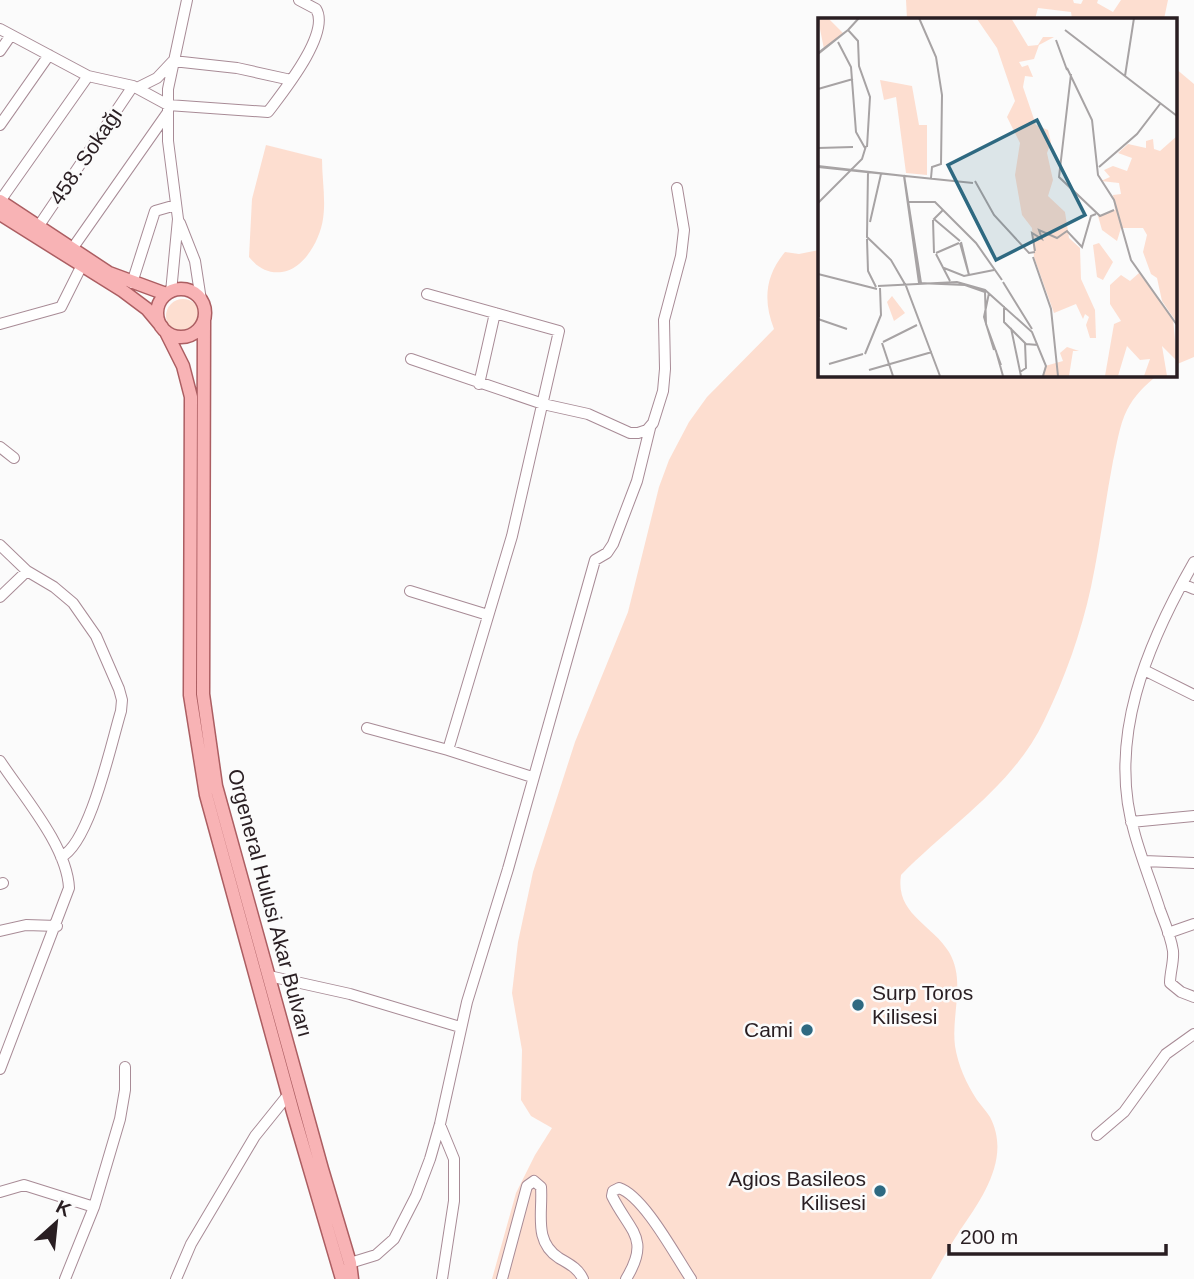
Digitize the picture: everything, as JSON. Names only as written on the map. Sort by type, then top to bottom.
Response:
[{"type":"main road","points":[[0,201],[109,273],[132,283],[169,293],[181,289],[189,290],[201,300],[205,313],[197,331],[179,337],[164,330],[157,310],[169,293]]},
{"type":"main road","name":"Orgeneral Hulusi Akar Bulvarı","points":[[0,214],[146,309],[164,330],[183,366],[191,397],[190,695],[206,795],[288,1095],[342,1279]]},
{"type":"main road","name":"Orgeneral Hulusi Akar Bulvarı","points":[[204,320],[203,694],[216,786],[350,1263],[352,1279]]},
{"type":"street","points":[[187,0],[168,89],[168,142],[178,219],[195,261],[201,300]]},
{"type":"street","points":[[0,29],[88,76],[135,87],[168,109],[268,112],[292,80],[315,40],[321,22],[316,9],[299,0]]},
{"type":"street","points":[[0,51],[11,35]]},
{"type":"street","points":[[0,125],[49,55]]},
{"type":"street","points":[[173,61],[237,68],[292,80]]},
{"type":"street","points":[[135,87],[157,78],[173,61]]},
{"type":"street","points":[[0,201],[88,76]]},
{"type":"street","name":"458. Sokağı","points":[[38,227],[135,87]]},
{"type":"street","points":[[72,249],[168,109]]},
{"type":"street","points":[[350,1263],[376,1255],[394,1239],[424,1176],[440,1124],[460,1027],[596,560],[614,544],[637,481],[650,428],[663,391],[666,369],[664,320],[681,256],[684,230],[677,188]]},
{"type":"street","points":[[132,283],[155,211],[176,205]]},
{"type":"street","points":[[169,293],[178,219]]},
{"type":"street","points":[[0,324],[61,307],[82,265]]},
{"type":"street","points":[[427,294],[559,331],[512,536],[448,750]]},
{"type":"street","points":[[479,384],[495,313]]},
{"type":"street","points":[[411,359],[542,404],[576,410],[630,433],[643,432],[650,428]]},
{"type":"street","points":[[0,447],[14,458]]},
{"type":"street","points":[[0,545],[27,571],[54,587],[73,603],[96,636],[122,700],[92,809],[72,849],[61,858]]},
{"type":"street","points":[[1194,562],[1144,670],[1131,714],[1125,748],[1125,783],[1131,822],[1168,933],[1173,957],[1171,985],[1194,997]]},
{"type":"street","points":[[0,597],[27,571]]},
{"type":"street","points":[[1182,584],[1194,589]]},
{"type":"street","points":[[411,591],[488,615]]},
{"type":"street","points":[[1144,670],[1194,695]]},
{"type":"street","points":[[367,728],[532,777]]},
{"type":"street","points":[[0,761],[43,825],[61,858],[68,877],[69,895],[0,1069]]},
{"type":"street","points":[[1131,822],[1194,816]]},
{"type":"street","points":[[1143,861],[1194,863]]},
{"type":"street","points":[[1168,933],[1194,924]]},
{"type":"street","points":[[0,930],[26,925],[57,926]]},
{"type":"street","points":[[268,976],[350,994],[460,1027]]},
{"type":"street","points":[[1097,1135],[1124,1112],[1166,1054],[1194,1034]]},
{"type":"street","points":[[65,1279],[94,1207],[121,1114],[125,1067]]},
{"type":"street","points":[[176,1279],[191,1244],[237,1165],[261,1127],[288,1095]]},
{"type":"street","points":[[440,1124],[454,1159],[454,1201],[442,1279]]},
{"type":"street","points":[[502,1279],[527,1186],[534,1181],[541,1187],[541,1232],[545,1243],[557,1256],[575,1267],[583,1279]]},
{"type":"street","points":[[0,1192],[24,1185],[94,1207]]},
{"type":"street","points":[[626,1279],[637,1259],[639,1246],[635,1234],[612,1196],[619,1188],[625,1190],[654,1222],[691,1279]]},
{"type":"shaded area","points":[[906,0],[1073,0],[1074,3],[1081,4],[1083,0],[1098,0],[1097,3],[1113,12],[1121,0],[1168,0],[1164,18],[1072,18],[1071,12],[1038,8],[1035,18],[907,18]]},
{"type":"shaded area","points":[[1176,69],[1194,84],[1194,357],[1176,365]]},
{"type":"shaded area","points":[[266,145],[322,159],[324,212],[318,236],[304,259],[290,270],[282,272],[263,269],[249,257],[252,199]]},
{"type":"shaded area","points":[[818,250],[818,376],[1157,376],[1136,395],[1122,422],[1087,604],[1072,655],[1044,721],[1031,744],[998,785],[901,875],[901,888],[909,909],[942,942],[954,963],[957,974],[955,1046],[966,1080],[990,1117],[996,1132],[996,1162],[992,1176],[978,1204],[931,1279],[492,1279],[516,1193],[552,1128],[531,1116],[521,1100],[522,1050],[512,993],[518,942],[533,872],[575,742],[628,612],[659,487],[669,460],[689,422],[707,397],[774,329],[767,299],[773,270],[785,252],[799,254]]},
{"type":"shaded area","points":[[183,299],[195,304],[200,316],[195,328],[183,333],[171,328],[166,316],[171,304]]},
{"type":"place","name":"Surp Toros Kilisesi","points":[[858,1005]]},
{"type":"place","name":"Cami","points":[[807,1030]]},
{"type":"place","name":"Agios Basileos Kilisesi","points":[[880,1191]]}]
